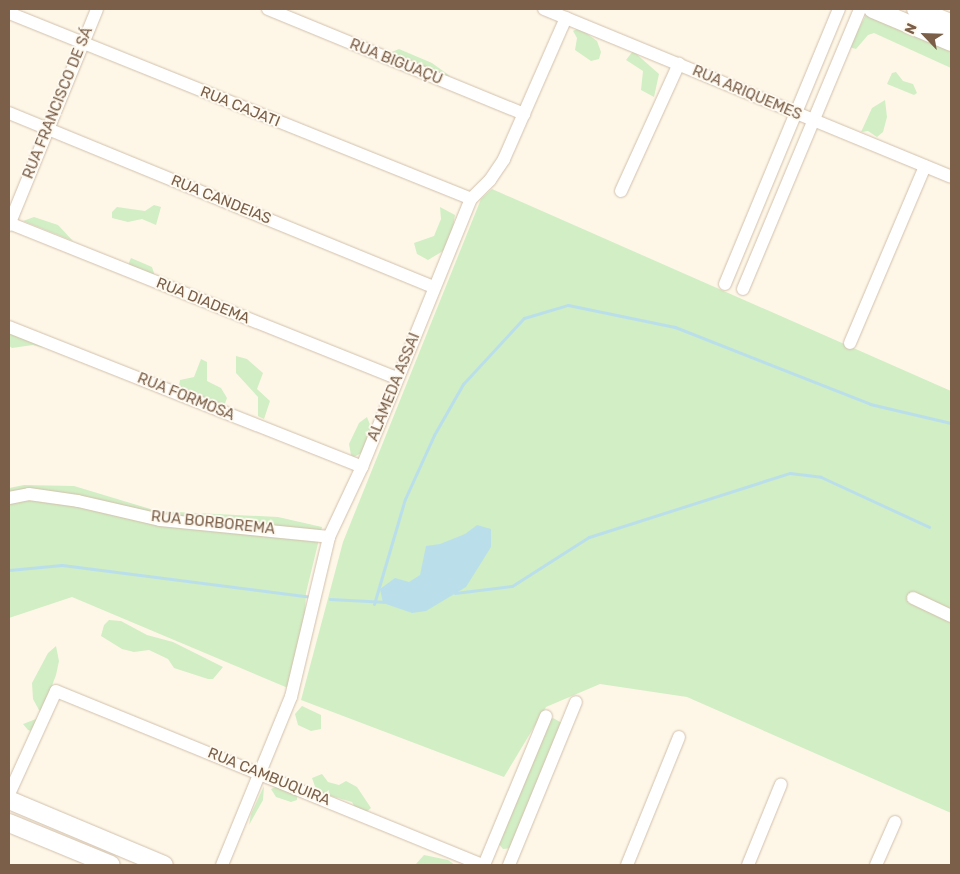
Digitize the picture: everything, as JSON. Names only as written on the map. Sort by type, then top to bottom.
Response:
[{"type":"street","name":"RUA FRANCISCO DE SÁ","points":[[9,224],[97,9]]},
{"type":"street","name":"RUA BIGUAÇU","points":[[268,9],[524,114]]},
{"type":"street","name":"RUA ARIQUEMES","points":[[544,9],[951,177]]},
{"type":"street","points":[[725,284],[839,9]]},
{"type":"street","points":[[743,289],[860,9]]},
{"type":"street","points":[[873,9],[951,42]]},
{"type":"street","points":[[916,9],[951,23]]},
{"type":"street","name":"RUA CAJATI","points":[[9,13],[471,199]]},
{"type":"street","name":"ALAMEDA ASSAI","points":[[222,865],[291,697],[329,537],[362,466],[396,378],[471,199],[504,159],[566,18]]},
{"type":"street","points":[[621,190],[679,64]]},
{"type":"street","name":"RUA CANDEIAS","points":[[9,113],[434,287]]},
{"type":"street","points":[[850,343],[925,166]]},
{"type":"street","name":"RUA DIADEMA","points":[[9,224],[396,378]]},
{"type":"street","name":"RUA FORMOSA","points":[[9,327],[362,466]]},
{"type":"street","name":"RUA BORBOREMA","points":[[9,498],[29,494],[78,500],[160,520],[329,537]]},
{"type":"street","points":[[913,598],[951,616]]},
{"type":"street","name":"RUA CAMBUQUIRA","points":[[9,794],[56,691],[483,865]]},
{"type":"street","points":[[509,865],[576,702]]},
{"type":"street","points":[[483,865],[546,716]]},
{"type":"street","points":[[627,865],[679,737]]},
{"type":"street","points":[[748,865],[781,784]]},
{"type":"street","points":[[9,800],[164,865]]},
{"type":"street","points":[[876,865],[896,822]]},
{"type":"street","points":[[9,823],[111,865]]},
{"type":"green space","points":[[867,13],[951,47],[951,68],[874,33],[868,35],[856,49],[849,47]]},
{"type":"green space","points":[[579,28],[597,41],[601,52],[599,59],[591,61],[575,50],[577,38],[573,31]]},
{"type":"green space","points":[[399,49],[432,63],[450,76],[447,77],[389,53]]},
{"type":"green space","points":[[633,51],[659,74],[654,97],[641,90],[643,71],[626,60]]},
{"type":"green space","points":[[896,72],[903,81],[913,84],[917,93],[914,95],[887,84],[892,73]]},
{"type":"green space","points":[[885,100],[887,117],[883,132],[877,137],[868,131],[861,132],[872,108]]},
{"type":"green space","points":[[492,189],[951,391],[951,813],[687,697],[600,684],[546,707],[504,777],[301,700],[343,542],[481,199]]},
{"type":"green space","points":[[154,205],[161,207],[156,225],[142,219],[128,222],[112,218],[112,212],[117,207],[145,211]]},
{"type":"green space","points":[[440,207],[455,215],[452,234],[443,251],[428,260],[417,254],[414,243],[434,236],[441,219]]},
{"type":"green space","points":[[34,217],[58,225],[73,241],[23,221]]},
{"type":"green space","points":[[131,258],[152,267],[155,276],[128,265]]},
{"type":"green space","points":[[9,333],[27,339],[44,348],[33,345],[12,348],[9,346]]},
{"type":"green space","points":[[236,356],[247,359],[263,373],[257,389],[270,401],[264,419],[258,416],[258,397],[236,373]]},
{"type":"green space","points":[[201,359],[207,362],[207,381],[221,388],[227,398],[224,406],[179,386],[180,380],[194,377]]},
{"type":"green space","points":[[367,417],[372,430],[363,452],[354,457],[351,455],[349,444],[359,423]]},
{"type":"green space","points":[[24,485],[74,486],[157,511],[278,517],[322,527],[306,593],[304,630],[288,688],[72,597],[9,618],[9,488]]},
{"type":"green space","points":[[109,620],[121,621],[147,635],[173,642],[223,667],[213,679],[208,679],[174,668],[168,659],[149,650],[134,652],[122,649],[101,636],[104,625]]},
{"type":"green space","points":[[56,646],[59,661],[56,675],[47,699],[31,731],[23,724],[36,719],[40,712],[33,699],[32,683],[48,653]]},
{"type":"green space","points":[[302,706],[321,715],[321,729],[311,731],[298,725],[295,714]]},
{"type":"green space","points":[[553,718],[562,723],[511,848],[503,849],[498,843],[549,721]]},
{"type":"green space","points":[[322,774],[328,782],[339,785],[346,781],[357,787],[371,808],[365,813],[356,809],[352,802],[317,792],[312,778]]},
{"type":"green space","points":[[264,786],[263,800],[249,825],[251,814]]},
{"type":"green space","points":[[278,786],[297,796],[297,800],[291,802],[276,797],[271,789]]},
{"type":"green space","points":[[424,855],[448,860],[455,865],[415,865]]},
{"type":"water","points":[[477,525],[491,529],[491,547],[466,587],[426,611],[412,613],[383,603],[380,589],[395,578],[409,582],[420,575],[426,546],[440,544],[465,534]]},
{"type":"waterway","points":[[374,604],[405,499],[434,435],[463,384],[524,318],[568,305],[675,327],[870,404],[951,423]]},
{"type":"waterway","points":[[455,593],[512,586],[589,537],[790,473],[821,477],[929,527]]},
{"type":"waterway","points":[[9,570],[62,565],[312,597]]},
{"type":"waterway","points":[[330,599],[387,602]]}]
